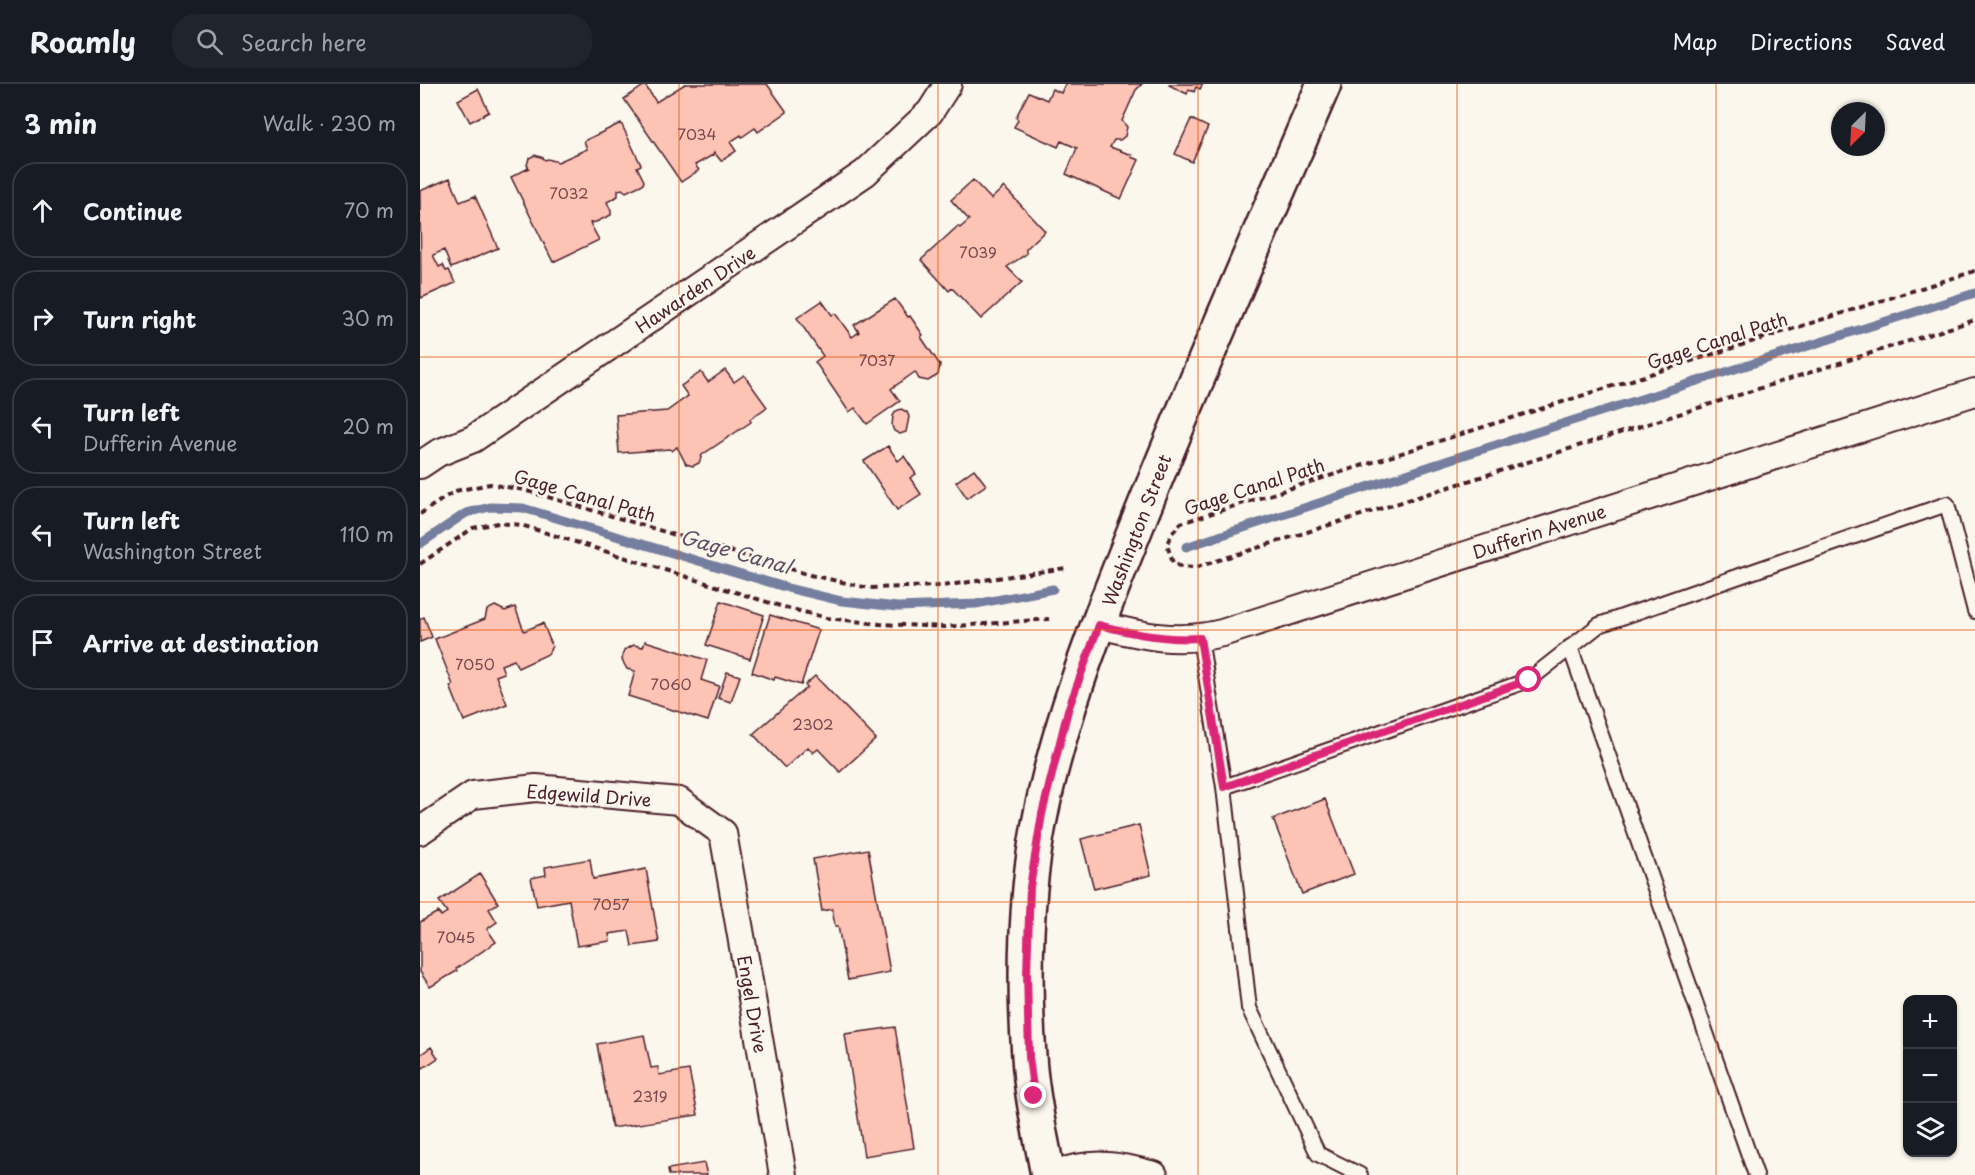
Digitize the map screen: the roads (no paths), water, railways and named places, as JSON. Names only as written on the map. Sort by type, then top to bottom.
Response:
[{"type":"main road","name":"Washington Street","points":[[1050,1175],[1034,1096],[1029,1057],[1027,973],[1030,887],[1042,814],[1068,710],[1168,448],[1324,84]]},
{"type":"street","name":"Hawarden Drive","points":[[420,465],[438,453],[473,439],[865,173],[930,112],[948,84]]},
{"type":"street","name":"Dufferin Avenue","points":[[1099,625],[1148,636],[1200,638],[1975,392]]},
{"type":"street","name":"Edgewild Drive","points":[[420,831],[473,795],[536,788],[679,801],[723,833]]},
{"type":"street","name":"Engel Drive","points":[[723,833],[783,1175]]},
{"type":"street","points":[[1050,1175],[1074,1167],[1100,1164],[1154,1175]]},
{"type":"lane","points":[[1224,787],[1529,680],[1599,625],[1947,504],[1975,612]]},
{"type":"lane","points":[[1200,638],[1224,787],[1249,1008],[1318,1154],[1360,1175]]},
{"type":"lane","points":[[1570,647],[1756,1175]]},
{"type":"waterway","points":[[1186,547],[1458,457],[1975,293]]},
{"type":"waterway","name":"Gage Canal","points":[[420,544],[466,513],[490,507],[523,508],[788,588],[842,601],[898,607],[976,604],[1053,589]]}]
